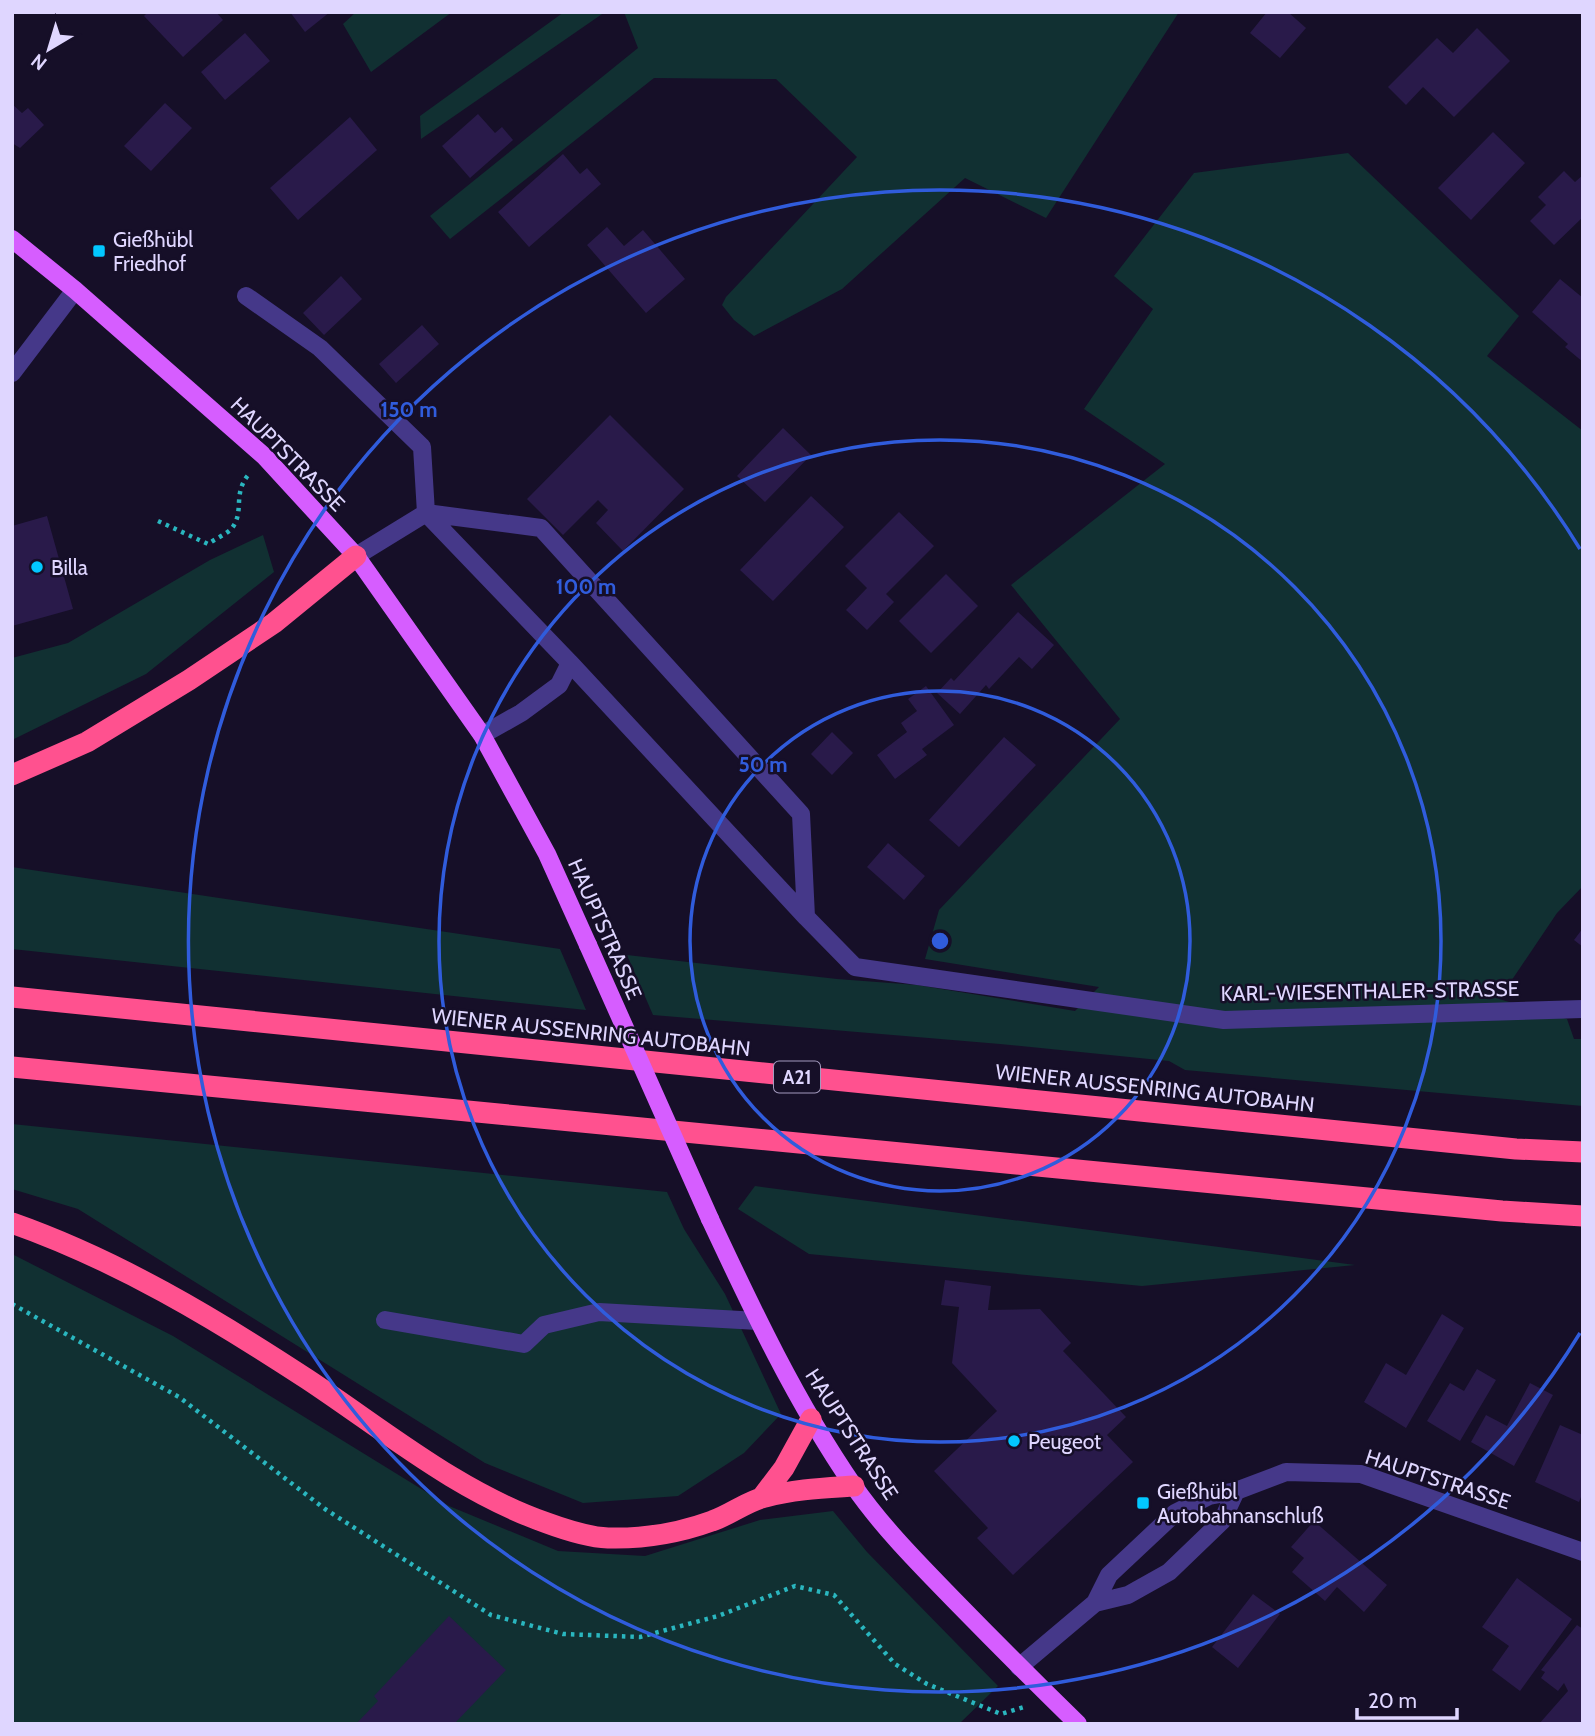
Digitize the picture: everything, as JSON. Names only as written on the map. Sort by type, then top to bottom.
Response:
[{"type":"highway","points":[[12,775],[87,742],[189,680],[274,624],[356,556]]},
{"type":"highway","name":"WIENER AUSSENRING AUTOBAHN","points":[[12,997],[1516,1149],[1583,1152]]},
{"type":"highway","points":[[12,1067],[1502,1212],[1583,1216]]},
{"type":"highway","points":[[12,1223],[70,1245],[118,1268],[212,1321],[306,1379],[479,1493],[523,1515],[564,1529],[605,1538],[647,1537],[713,1521],[762,1497],[803,1489],[854,1486]]},
{"type":"highway","points":[[762,1497],[784,1468],[811,1419]]},
{"type":"main road","name":"HAUPTSTRASSE","points":[[12,239],[75,290],[264,456],[356,556],[482,736],[547,854],[710,1219],[758,1321],[811,1419],[854,1486],[894,1537],[1019,1667]]},
{"type":"main road","points":[[1019,1667],[1078,1724]]},
{"type":"street","points":[[12,373],[75,290]]},
{"type":"street","points":[[246,296],[320,348],[422,447],[426,513],[570,663],[806,917]]},
{"type":"street","points":[[356,556],[426,513],[541,528],[801,814],[806,917]]},
{"type":"street","points":[[482,736],[521,713],[559,685],[570,663]]},
{"type":"street","name":"KARL-WIESENTHALER-STRASSE","points":[[806,917],[855,967],[1224,1020],[1583,1009]]},
{"type":"street","points":[[385,1320],[524,1344],[544,1325],[599,1312],[758,1321]]},
{"type":"street","name":"HAUPTSTRASSE","points":[[1019,1667],[1095,1603],[1109,1575],[1175,1513],[1209,1496],[1236,1491],[1286,1472],[1362,1474],[1583,1552]]},
{"type":"street","name":"HAUPTSTRASSE","points":[[1095,1603],[1128,1595],[1169,1572],[1222,1521],[1236,1491]]},
{"type":"path","points":[[158,521],[208,544],[232,529],[238,514],[237,495],[243,482],[264,456]]},
{"type":"path","points":[[12,1304],[179,1398],[325,1509],[491,1615],[563,1634],[640,1637],[718,1616],[795,1586],[834,1595],[895,1664],[928,1684],[1001,1714],[1023,1708],[1044,1691]]},
{"type":"green space","points":[[356,12],[452,12],[371,72],[343,24]]},
{"type":"green space","points":[[564,12],[605,12],[421,139],[420,116]]},
{"type":"green space","points":[[624,12],[1179,12],[1046,218],[965,178],[842,289],[754,336],[734,320],[722,305],[726,297],[857,157],[776,79],[654,78],[450,239],[430,216],[638,48]]},
{"type":"green space","points":[[1348,153],[1519,316],[1487,356],[1583,431],[1583,886],[1557,913],[1499,999],[1567,1019],[1574,1039],[1583,1039],[1583,1106],[1185,1070],[1169,1061],[1000,1044],[653,1015],[627,955],[837,979],[917,985],[1075,1011],[1099,987],[925,959],[939,910],[1120,719],[1011,585],[1165,464],[1084,409],[1153,309],[1114,276],[1194,173]]},
{"type":"green space","points":[[263,535],[274,572],[146,674],[12,740],[12,658],[68,643],[210,560]]},
{"type":"green space","points":[[12,867],[560,949],[586,1010],[12,949]]},
{"type":"green space","points":[[12,1124],[667,1192],[684,1229],[725,1294],[781,1414],[744,1453],[678,1496],[583,1503],[485,1463],[78,1209],[12,1189]]},
{"type":"green space","points":[[755,1186],[1355,1265],[1142,1286],[809,1254],[738,1209]]},
{"type":"green space","points":[[12,1254],[173,1336],[449,1506],[558,1551],[645,1556],[760,1520],[833,1511],[867,1552],[998,1686],[959,1724],[12,1724]]},
{"type":"building","points":[[148,12],[216,12],[223,20],[183,57],[144,16]]},
{"type":"building","points":[[290,12],[330,12],[305,32]]},
{"type":"building","points":[[1267,12],[1288,12],[1306,28],[1280,58],[1250,33]]},
{"type":"building","points":[[1477,28],[1510,61],[1454,117],[1423,87],[1406,105],[1388,87],[1437,38],[1453,53]]},
{"type":"building","points":[[245,33],[270,61],[225,100],[201,72]]},
{"type":"building","points":[[165,103],[192,128],[151,171],[124,146]]},
{"type":"building","points":[[12,104],[22,113],[28,108],[44,125],[20,148],[12,143]]},
{"type":"building","points":[[478,114],[495,133],[502,127],[513,140],[470,178],[442,146]]},
{"type":"building","points":[[350,117],[377,150],[298,220],[270,188]]},
{"type":"building","points":[[1493,132],[1525,163],[1471,220],[1438,188]]},
{"type":"building","points":[[563,154],[580,174],[587,168],[601,184],[529,247],[498,212]]},
{"type":"building","points":[[1564,171],[1575,182],[1583,175],[1583,217],[1554,245],[1530,221],[1546,205],[1538,197]]},
{"type":"building","points":[[607,227],[624,246],[643,230],[685,279],[646,313],[587,245]]},
{"type":"building","points":[[341,276],[362,299],[324,335],[303,313]]},
{"type":"building","points":[[1560,279],[1583,298],[1583,362],[1565,347],[1568,344],[1532,312]]},
{"type":"building","points":[[422,325],[439,344],[396,383],[379,364]]},
{"type":"building","points":[[610,415],[684,489],[623,551],[596,523],[608,510],[598,500],[563,535],[527,499]]},
{"type":"building","points":[[783,428],[811,455],[765,502],[737,476]]},
{"type":"building","points":[[811,496],[844,527],[773,601],[740,570]]},
{"type":"building","points":[[899,512],[934,546],[886,594],[894,602],[867,630],[846,610],[867,588],[845,566]]},
{"type":"building","name":"Billa","points":[[47,516],[73,609],[12,626],[12,526]]},
{"type":"building","points":[[946,574],[978,606],[931,653],[899,621]]},
{"type":"building","points":[[1018,612],[1054,645],[1032,669],[1019,657],[989,689],[986,685],[960,714],[937,693],[951,678],[954,681]]},
{"type":"building","points":[[926,686],[954,725],[922,749],[927,755],[895,779],[877,755],[907,732],[901,723],[917,711],[908,699]]},
{"type":"building","points":[[832,732],[853,753],[832,775],[811,754]]},
{"type":"building","points":[[1004,737],[1036,765],[959,847],[929,820]]},
{"type":"building","points":[[888,843],[925,876],[904,900],[867,867]]},
{"type":"building","points":[[1583,928],[1583,947],[1574,940]]},
{"type":"building","name":"Peugeot","points":[[945,1280],[991,1286],[988,1310],[1040,1309],[1071,1343],[1063,1351],[1126,1417],[1107,1435],[1133,1462],[1013,1575],[977,1538],[988,1528],[934,1471],[997,1411],[952,1363],[959,1307],[941,1305]]},
{"type":"building","points":[[1442,1314],[1464,1328],[1406,1428],[1364,1402],[1386,1363],[1406,1375]]},
{"type":"building","points":[[1477,1369],[1496,1380],[1460,1441],[1427,1421],[1450,1383],[1464,1391]]},
{"type":"building","points":[[1530,1383],[1553,1395],[1514,1466],[1471,1442],[1486,1415],[1507,1426]]},
{"type":"building","points":[[1560,1425],[1583,1435],[1583,1492],[1579,1502],[1535,1482]]},
{"type":"building","points":[[1314,1521],[1387,1585],[1364,1612],[1337,1587],[1325,1601],[1292,1572],[1304,1558],[1291,1547]]},
{"type":"building","points":[[1517,1578],[1572,1619],[1520,1691],[1492,1670],[1509,1646],[1482,1627]]},
{"type":"building","points":[[1253,1594],[1280,1614],[1238,1668],[1212,1647]]},
{"type":"building","points":[[449,1616],[506,1670],[454,1724],[356,1724],[378,1701],[374,1696]]},
{"type":"building","points":[[1577,1625],[1583,1629],[1583,1724],[1539,1724],[1568,1691],[1564,1683],[1558,1691],[1541,1678],[1545,1672],[1541,1670]]},
{"type":"place","name":"Gießhübl Friedhof","points":[[99,251]]},
{"type":"place","name":"Billa","points":[[37,567]]},
{"type":"place","name":"Peugeot","points":[[1014,1441]]},
{"type":"place","name":"Gießhübl Autobahnanschluß","points":[[1143,1503]]}]
